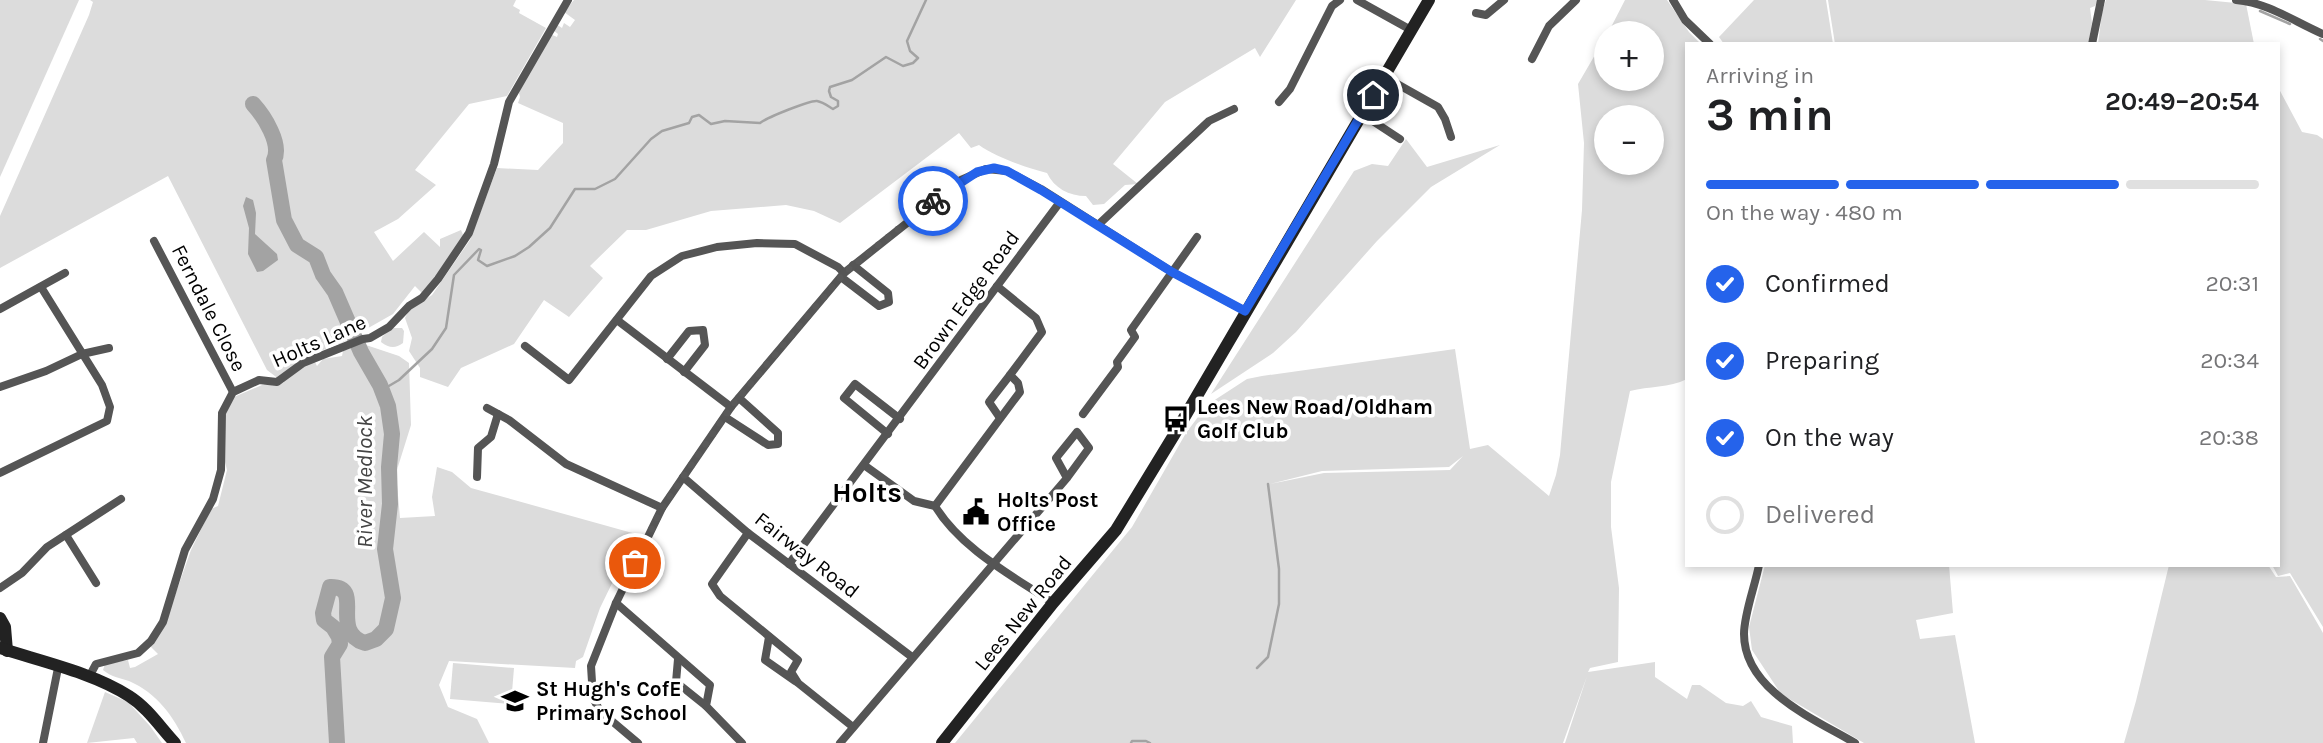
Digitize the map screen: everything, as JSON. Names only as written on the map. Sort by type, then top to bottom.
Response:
[{"type":"street","points":[[1279,102],[1290,89],[1332,6],[1340,0]]},
{"type":"street","points":[[1357,0],[1410,30]]},
{"type":"street","name":"Lees New Road","points":[[942,743],[1116,530],[1429,0]]},
{"type":"street","points":[[1476,13],[1486,15],[1504,0]]},
{"type":"street","points":[[1532,59],[1549,26],[1576,0]]},
{"type":"street","points":[[1673,0],[1685,20],[1708,42]]},
{"type":"street","points":[[2092,42],[2101,0]]},
{"type":"street","points":[[2236,0],[2279,11],[2323,34]]},
{"type":"street","name":"Holts Lane","points":[[233,392],[259,380],[277,382],[303,363],[370,338],[389,327],[409,306],[422,298],[469,233],[494,164],[509,102],[564,2]]},
{"type":"street","points":[[1383,76],[1438,107],[1451,137]]},
{"type":"street","points":[[1098,225],[1209,121],[1234,109]]},
{"type":"street","points":[[1362,114],[1400,139]]},
{"type":"street","points":[[638,743],[600,710],[593,698],[591,666],[616,603],[662,508],[731,407],[842,275],[951,187],[986,169],[1007,171],[1172,272],[1245,311]]},
{"type":"street","name":"Brown Edge Road","points":[[789,564],[1060,202]]},
{"type":"street","points":[[1083,414],[1118,367],[1116,362],[1135,337],[1131,330],[1197,237]]},
{"type":"street","name":"Ferndale Close","points":[[154,241],[233,392]]},
{"type":"street","points":[[525,346],[569,380],[652,276],[682,256],[717,247],[757,243],[795,244],[838,267],[842,275],[879,306],[889,302],[888,293],[853,265]]},
{"type":"street","points":[[0,309],[65,273]]},
{"type":"street","points":[[997,286],[1036,318],[1042,332],[989,402],[1000,418]]},
{"type":"street","points":[[0,473],[107,421],[110,407],[102,386],[41,287]]},
{"type":"street","points":[[617,320],[731,407]]},
{"type":"street","points":[[667,359],[689,331],[703,330],[705,345],[684,372]]},
{"type":"street","points":[[0,387],[46,371],[82,354],[109,348]]},
{"type":"street","points":[[935,506],[1020,392],[1018,383],[1010,375]]},
{"type":"street","points":[[888,434],[844,398],[855,384],[900,419]]},
{"type":"street","points":[[89,677],[96,664],[138,653],[151,641],[163,622],[185,550],[213,499],[221,470],[222,413],[233,392]]},
{"type":"street","points":[[724,417],[768,445],[778,444],[778,433],[739,398]]},
{"type":"street","points":[[487,408],[566,464],[662,508]]},
{"type":"street","points":[[477,477],[478,448],[491,437],[498,414]]},
{"type":"street","points":[[840,743],[992,562],[1067,478],[1089,448],[1077,432],[1056,458],[1067,478]]},
{"type":"street","points":[[864,465],[914,501],[935,506],[946,524],[992,562],[1054,603]]},
{"type":"street","name":"Fairway Road","points":[[683,477],[748,533],[912,657]]},
{"type":"street","points":[[0,588],[22,573],[47,547],[121,499]]},
{"type":"street","points":[[748,533],[712,584],[719,596],[798,660],[792,672],[798,683]]},
{"type":"street","points":[[66,535],[96,583]]},
{"type":"street","points":[[1759,567],[1744,632],[1745,646],[1760,680],[1794,708],[1856,743]]},
{"type":"street","points":[[616,603],[709,685],[706,706]]},
{"type":"street","points":[[0,618],[5,627],[4,649],[89,677],[131,697],[153,716],[175,743]]},
{"type":"street","points":[[769,637],[765,660],[853,727]]},
{"type":"street","points":[[678,659],[676,682],[706,706],[742,743]]},
{"type":"street","points":[[43,743],[58,668]]},
{"type":"shaded area","points":[[0,0],[79,0],[0,177]]},
{"type":"shaded area","points":[[90,0],[516,0],[513,6],[520,10],[519,13],[546,28],[507,96],[469,104],[415,170],[436,185],[398,219],[374,232],[393,261],[424,232],[440,247],[440,239],[461,230],[464,237],[438,276],[422,293],[415,286],[393,314],[340,344],[324,343],[326,349],[311,354],[317,366],[323,359],[342,356],[343,351],[363,344],[399,356],[409,363],[411,425],[396,473],[400,518],[435,516],[432,497],[437,467],[452,472],[471,488],[636,534],[600,608],[583,657],[576,661],[575,668],[449,661],[439,685],[448,707],[477,719],[489,743],[186,743],[170,715],[156,699],[139,686],[103,670],[105,664],[128,660],[130,668],[135,667],[158,654],[150,646],[173,601],[191,550],[211,509],[218,506],[227,470],[223,454],[226,413],[234,397],[262,385],[284,383],[267,370],[168,176],[0,268],[0,216],[89,15],[93,2]]},
{"type":"shaded area","points":[[574,0],[1296,0],[1260,57],[1255,48],[1165,102],[1113,164],[1138,184],[1125,185],[1104,204],[1093,205],[1086,196],[1063,190],[1047,173],[1012,162],[979,145],[971,148],[959,133],[840,223],[814,211],[786,205],[711,211],[646,230],[627,230],[590,266],[603,278],[569,317],[544,300],[514,344],[461,368],[448,387],[420,377],[420,368],[409,351],[412,338],[405,318],[409,310],[432,295],[470,240],[497,168],[538,170],[563,143],[563,123],[518,103],[518,90],[550,34],[557,37],[558,34],[553,30],[556,24],[562,28],[564,23],[570,27],[575,20],[564,12]]},
{"type":"shaded area","points":[[1625,0],[1667,0],[1699,42],[1685,42],[1685,380],[1630,391],[1611,482],[1611,527],[1619,588],[1618,662],[1590,668],[1588,672],[1655,662],[1655,677],[1687,699],[1692,685],[1700,685],[1726,703],[1743,706],[1751,701],[1761,717],[1792,726],[1793,743],[1565,743],[1587,676],[1563,743],[955,743],[1132,527],[1186,433],[1207,405],[1247,379],[1455,349],[1470,449],[1488,445],[1549,496],[1560,455],[1582,210],[1584,143],[1578,84],[1594,57],[1594,91],[1664,91],[1664,21],[1614,21]],"holes":[[[1463,456],[1450,470],[1324,473],[1270,484],[1322,471],[1449,467]]]},
{"type":"shaded area","points":[[1754,0],[1826,0],[1833,42],[1723,42],[1719,37]]},
{"type":"shaded area","points":[[1828,0],[2098,0],[2095,6],[2090,8],[2092,23],[2088,42],[1835,42]]},
{"type":"shaded area","points":[[2106,0],[2205,0],[2246,4],[2254,42],[2098,42]]},
{"type":"shaded area","points":[[2280,91],[2302,132],[2323,139],[2323,627],[2290,573],[2278,576],[2273,567],[2280,567]]},
{"type":"shaded area","points":[[1406,139],[1427,167],[1500,145],[1431,187],[1377,241],[1296,332],[1273,353],[1211,394],[1354,171],[1372,164],[1388,166]]},
{"type":"shaded area","points":[[246,197],[253,200],[256,213],[255,234],[277,254],[278,260],[263,271],[257,272],[248,254],[249,228],[243,206]]},
{"type":"shaded area","points":[[391,328],[402,328],[404,331],[403,343],[395,347],[381,342]]},
{"type":"shaded area","points":[[1764,567],[1949,567],[1953,613],[1916,620],[1920,639],[1955,635],[1975,743],[1864,743],[1781,694],[1752,650],[1749,627]]},
{"type":"shaded area","points":[[2169,567],[2269,567],[2276,577],[2290,576],[2323,633],[2323,743],[2124,743]]},
{"type":"shaded area","points":[[453,663],[514,668],[511,704],[450,699]]},
{"type":"shaded area","points":[[105,692],[128,702],[162,743],[137,743],[134,738],[87,743]]},
{"type":"waterway","points":[[382,390],[399,380],[432,349],[446,328],[454,275],[479,249],[478,260],[487,266],[515,256],[550,228],[575,189],[595,189],[615,179],[651,139],[662,131],[689,123],[692,117],[699,115],[711,124],[725,121],[760,123],[813,101],[833,109],[838,106],[838,101],[831,97],[830,87],[852,80],[886,57],[903,66],[918,58],[910,51],[907,41],[926,0]]},
{"type":"waterway","points":[[2260,11],[2290,24]]},
{"type":"waterway","name":"River Medlock","points":[[253,104],[274,138],[274,160],[284,220],[297,245],[316,257],[323,275],[335,292],[361,352],[380,385],[388,406],[392,434],[390,504],[385,549],[393,598],[386,629],[376,639],[365,643],[354,637],[347,620],[345,594],[340,589],[330,587],[323,613],[324,620],[333,627],[340,644],[332,657],[337,743]]},
{"type":"waterway","points":[[1257,668],[1268,657],[1279,604],[1279,569],[1268,484]]},
{"type":"waterway","points":[[1131,743],[1150,743]]},
{"type":"way so far","points":[[635,563],[662,508],[731,407],[844,273],[933,201]]},
{"type":"place","name":"Lees New Road/Oldham Golf Club","points":[[1176,419]]},
{"type":"place","name":"Holts Post Office","points":[[976,512]]},
{"type":"place","name":"St Hugh's CofE Primary School","points":[[515,701]]},
{"type":"district","name":"Holts","points":[[867,492]]},
{"type":"route","points":[[933,201],[961,180],[977,172],[994,168],[1007,171],[1172,272],[1245,311],[1373,95]]}]
